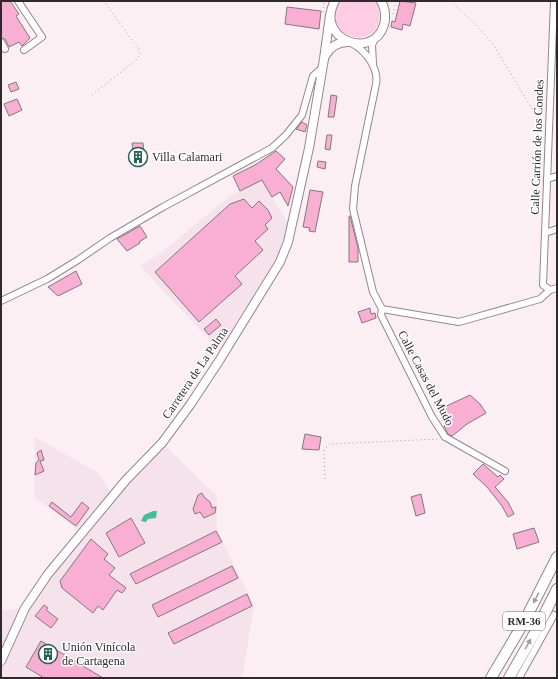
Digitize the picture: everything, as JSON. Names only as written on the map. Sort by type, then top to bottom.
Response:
[{"type":"highway","name":"RM-36","points":[[491,678],[524,622],[557,557]]},
{"type":"highway","name":"RM-36","points":[[509,678],[557,589]]},
{"type":"main road","points":[[381,1],[385,16]]},
{"type":"main road","points":[[324,62],[328,52],[337,44],[342,42],[364,42],[371,40],[378,35],[382,28],[389,1]]},
{"type":"main road","points":[[332,6],[332,27],[342,39],[351,43]]},
{"type":"main road","name":"Carretera de La Palma","points":[[1,661],[25,608],[48,574],[126,480],[162,443],[190,405],[219,361],[280,262],[288,242],[308,155],[332,6]]},
{"type":"street","points":[[18,1],[42,38],[24,50]]},
{"type":"street","name":"Calle Carrión de los Condes","points":[[550,290],[543,285],[549,127],[554,74],[554,1]]},
{"type":"street","name":"Calle Casas del Mudo","points":[[378,35],[372,45],[373,67],[376,80],[355,186],[353,209],[373,292],[382,310],[381,315],[432,417],[445,437],[505,472]]},
{"type":"street","points":[[1,42],[5,49]]},
{"type":"street","points":[[351,43],[363,51],[373,67]]},
{"type":"street","points":[[1,301],[47,279],[110,238],[156,211],[272,148],[286,135],[302,115],[313,76],[324,62]]},
{"type":"street","points":[[549,127],[557,123]]},
{"type":"street","points":[[547,179],[557,176]]},
{"type":"street","points":[[545,233],[557,229]]},
{"type":"street","points":[[382,310],[459,322],[540,299],[550,290],[557,288]]},
{"type":"street","points":[[519,678],[554,614]]},
{"type":"path","points":[[92,95],[136,60],[140,54],[139,49],[104,1]]},
{"type":"path","points":[[450,1],[477,26],[493,44],[540,122],[549,127]]},
{"type":"path","points":[[325,479],[324,450],[330,444],[438,439],[443,434]]},
{"type":"shaded area","points":[[340,1],[375,1],[380,13],[380,19],[378,25],[372,33],[364,37],[355,37],[340,29],[336,21],[336,12]]},
{"type":"shaded area","points":[[262,180],[291,228],[288,242],[223,354],[140,266],[163,251],[231,195]]},
{"type":"shaded area","points":[[35,437],[97,472],[113,495],[162,443],[217,496],[217,530],[254,606],[242,678],[1,678],[1,610],[25,608],[82,533],[34,497]]},
{"type":"shaded area","points":[[157,511],[156,518],[148,519],[146,522],[141,521],[144,515]]},
{"type":"building","points":[[1,1],[10,1],[19,14],[16,16],[30,38],[22,46],[19,42],[9,47],[5,39],[1,38]]},
{"type":"building","points":[[400,1],[416,3],[410,26],[403,24],[402,30],[391,27],[392,21],[395,22]]},
{"type":"building","points":[[287,7],[321,11],[319,29],[285,24]]},
{"type":"building","points":[[16,82],[19,89],[11,92],[8,85]]},
{"type":"building","points":[[331,95],[337,96],[334,117],[328,117]]},
{"type":"building","points":[[17,99],[22,110],[9,116],[4,104]]},
{"type":"building","points":[[302,122],[307,125],[305,132],[296,129]]},
{"type":"building","points":[[327,135],[332,135],[330,150],[325,149]]},
{"type":"building","name":"Villa Calamari","points":[[132,143],[143,143],[144,152],[146,151],[146,163],[131,162],[130,153],[133,152]]},
{"type":"building","points":[[276,151],[285,159],[276,169],[293,187],[288,206],[280,192],[272,197],[262,180],[240,191],[233,176],[255,165]]},
{"type":"building","points":[[318,161],[326,162],[325,169],[317,167]]},
{"type":"building","points":[[310,190],[323,192],[315,232],[309,231],[310,228],[303,227]]},
{"type":"building","points":[[244,199],[252,208],[259,201],[268,210],[272,218],[265,225],[268,229],[255,241],[263,250],[235,276],[242,284],[199,322],[155,272],[230,204]]},
{"type":"building","points":[[349,216],[358,248],[358,262],[349,262]]},
{"type":"building","points":[[140,226],[147,237],[127,251],[117,239]]},
{"type":"building","points":[[76,271],[82,284],[58,296],[48,287]]},
{"type":"building","points":[[370,308],[371,314],[375,313],[376,318],[362,323],[358,312]]},
{"type":"building","points":[[216,319],[221,325],[209,335],[204,329]]},
{"type":"building","points":[[470,395],[480,404],[486,413],[467,424],[452,436],[448,434],[444,426],[449,423],[440,409]]},
{"type":"building","points":[[305,434],[321,437],[319,450],[302,449]]},
{"type":"building","points":[[41,450],[44,460],[40,461],[44,471],[35,475],[36,463],[39,460],[37,453]]},
{"type":"building","points":[[483,464],[498,477],[500,475],[504,479],[495,487],[508,502],[514,514],[508,517],[502,506],[487,487],[473,474]]},
{"type":"building","points":[[202,493],[210,502],[212,508],[216,507],[215,513],[204,518],[200,512],[195,514],[193,509],[198,495]]},
{"type":"building","points":[[421,494],[425,513],[416,516],[411,497]]},
{"type":"building","points":[[52,502],[71,517],[82,502],[89,508],[76,526],[49,506]]},
{"type":"building","points":[[131,518],[145,543],[119,557],[106,533]]},
{"type":"building","points":[[534,528],[539,542],[517,549],[513,534]]},
{"type":"building","points":[[216,531],[222,542],[136,584],[130,574]]},
{"type":"building","points":[[91,539],[108,554],[104,559],[115,568],[109,575],[126,588],[122,593],[117,590],[103,610],[98,606],[93,613],[62,588],[60,581]]},
{"type":"building","points":[[232,566],[238,578],[158,617],[152,605]]},
{"type":"building","points":[[247,594],[252,606],[174,644],[168,633]]},
{"type":"building","points":[[44,605],[48,608],[46,610],[58,619],[51,628],[35,616]]},
{"type":"building","name":"Unión Vinícola de Cartagena","points":[[41,641],[103,678],[44,678],[26,667]]},
{"type":"place","name":"Villa Calamari","points":[[138,157]]},
{"type":"place","name":"Unión Vinícola de Cartagena","points":[[48,654]]}]
